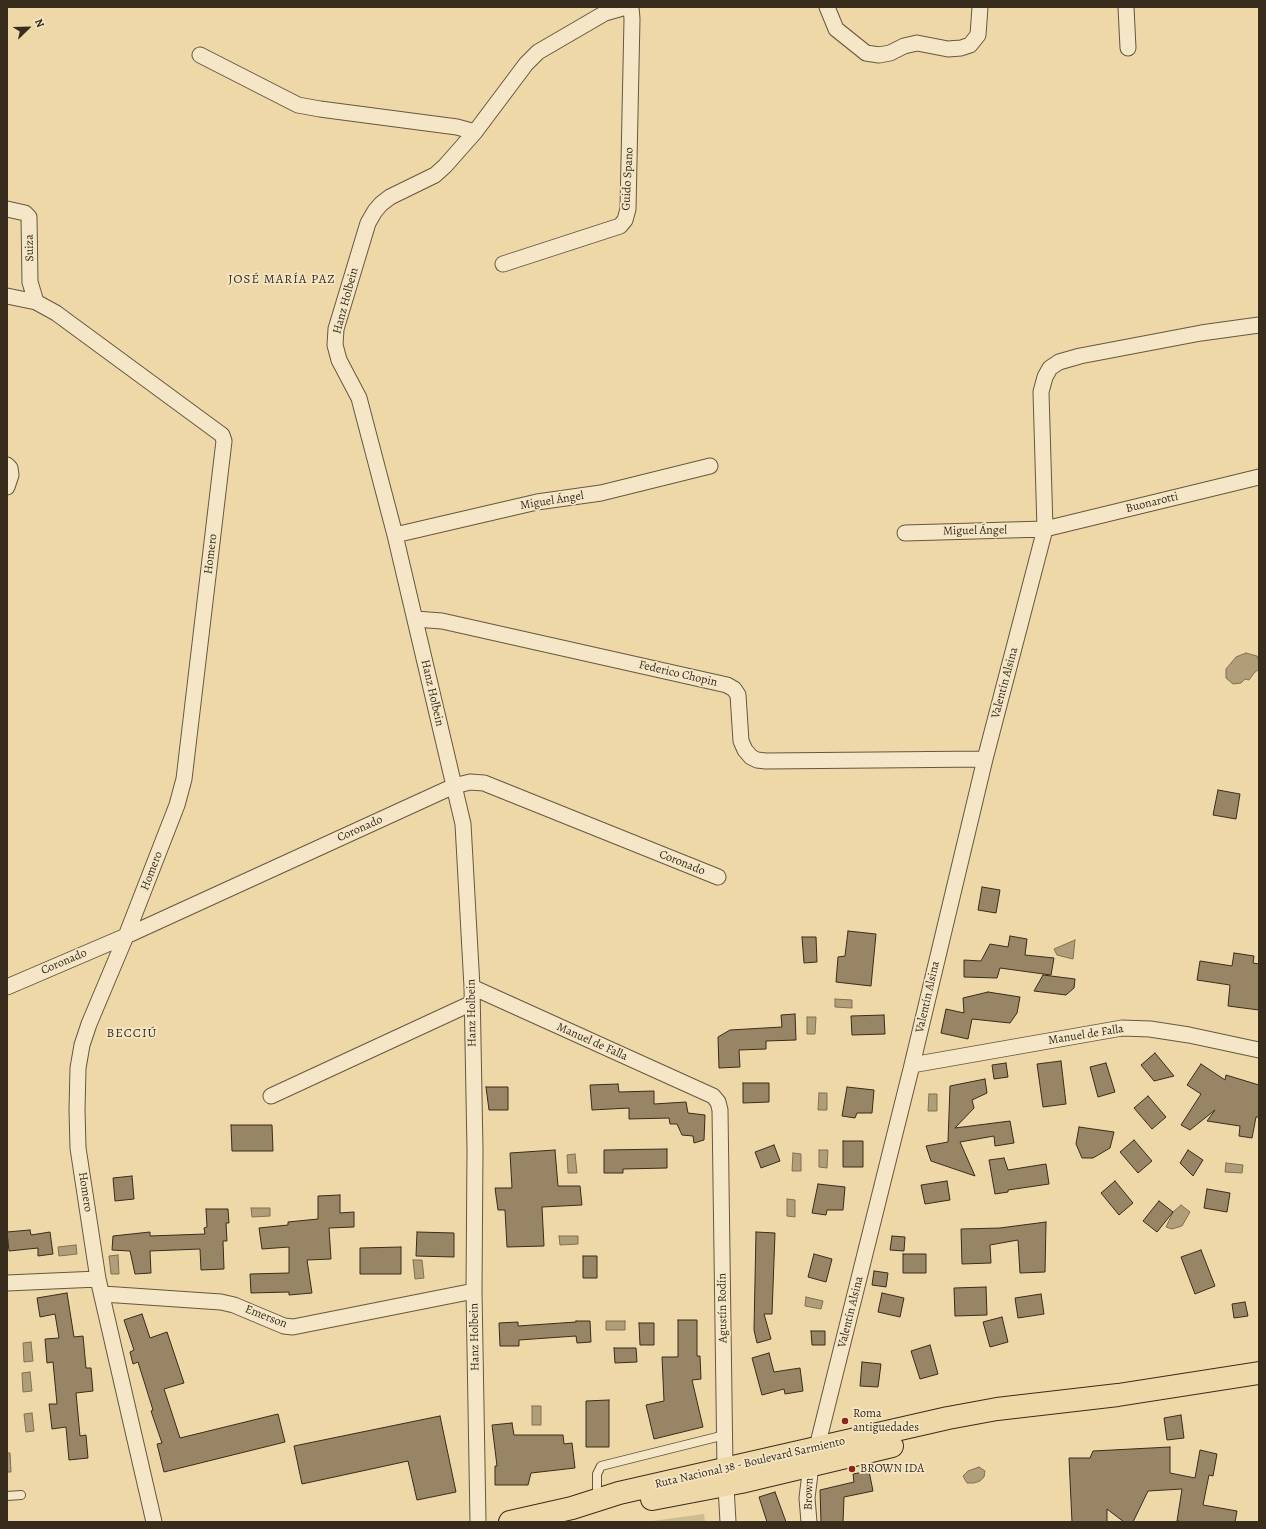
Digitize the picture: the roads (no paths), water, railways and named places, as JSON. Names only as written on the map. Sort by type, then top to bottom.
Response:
[{"type":"main road","name":"Ruta Nacional 38 - Boulevard Sarmiento","points":[[814,1456],[817,1459],[826,1454],[888,1439],[916,1425],[997,1409],[1118,1395],[1259,1373]]},
{"type":"main road","name":"Ruta Nacional 38 - Boulevard Sarmiento","points":[[572,1508],[617,1506],[814,1456],[1118,1395]]},
{"type":"main road","name":"Ruta Nacional 38 - Boulevard Sarmiento","points":[[516,1521],[572,1508],[620,1493],[731,1478]]},
{"type":"street","name":"Hanz Holbein","points":[[478,1522],[474,1291],[475,1150],[472,987],[463,824],[395,536],[359,398],[339,360],[335,345],[336,329],[368,223],[381,204],[390,197],[435,175],[445,166],[475,132],[526,64],[538,52],[605,13],[626,7]]},
{"type":"street","name":"Guido Spano","points":[[503,264],[620,226],[625,220],[628,209],[631,7]]},
{"type":"street","points":[[827,7],[836,29],[866,53],[879,55],[890,53],[904,46],[917,43],[948,49],[961,48],[970,45],[978,35],[980,7]]},
{"type":"street","points":[[1126,7],[1128,48]]},
{"type":"street","points":[[200,55],[298,105],[320,110],[457,127],[475,132]]},
{"type":"street","name":"Suiza","points":[[10,208],[25,212],[29,217],[30,282],[36,302]]},
{"type":"street","name":"Homero","points":[[7,296],[36,302],[56,313],[222,435],[224,441],[184,779],[177,805],[126,936],[89,1024],[82,1045],[78,1068],[78,1148],[98,1279],[103,1294],[154,1522]]},
{"type":"street","name":"Valentín Alsina","points":[[814,1456],[912,1065],[985,759],[1045,529],[1041,392],[1045,377],[1050,368],[1059,362],[1080,356],[1201,333],[1259,325]]},
{"type":"street","points":[[7,466],[10,468],[12,475],[7,487]]},
{"type":"street","name":"Miguel Ángel","points":[[395,536],[537,502],[601,493],[710,466]]},
{"type":"street","name":"Buonarotti","points":[[1045,529],[1259,477]]},
{"type":"street","name":"Miguel Ángel","points":[[905,532],[1045,529]]},
{"type":"street","name":"Federico Chopin","points":[[415,619],[442,621],[727,685],[734,689],[738,695],[740,741],[744,750],[751,757],[757,760],[985,759]]},
{"type":"street","name":"Coronado","points":[[7,987],[126,936],[454,786],[470,782],[484,783],[718,877]]},
{"type":"street","name":"Manuel de Falla","points":[[472,987],[712,1096]]},
{"type":"street","points":[[271,1096],[472,1003]]},
{"type":"street","name":"Manuel de Falla","points":[[912,1065],[1122,1028],[1150,1029],[1189,1035],[1259,1050]]},
{"type":"street","name":"Agustín Rodín","points":[[712,1096],[718,1102],[720,1110],[724,1435],[731,1478],[728,1522]]},
{"type":"street","points":[[7,1283],[98,1279]]},
{"type":"street","name":"Emerson","points":[[103,1294],[221,1302],[234,1305],[284,1326],[293,1328],[474,1291]]},
{"type":"street","name":"Brown","points":[[808,1522],[807,1498],[814,1456]]},
{"type":"lane","points":[[597,1500],[597,1474],[602,1466],[724,1435]]},
{"type":"lane","points":[[7,1496],[21,1496]]},
{"type":"place","name":"Roma antiguedades","points":[[845,1421]]},
{"type":"place","name":"BROWN IDA","points":[[852,1469]]},
{"type":"district","name":"JOSÉ MARÍA PAZ","points":[[282,280]]},
{"type":"district","name":"BECCIÚ","points":[[132,1034]]}]
